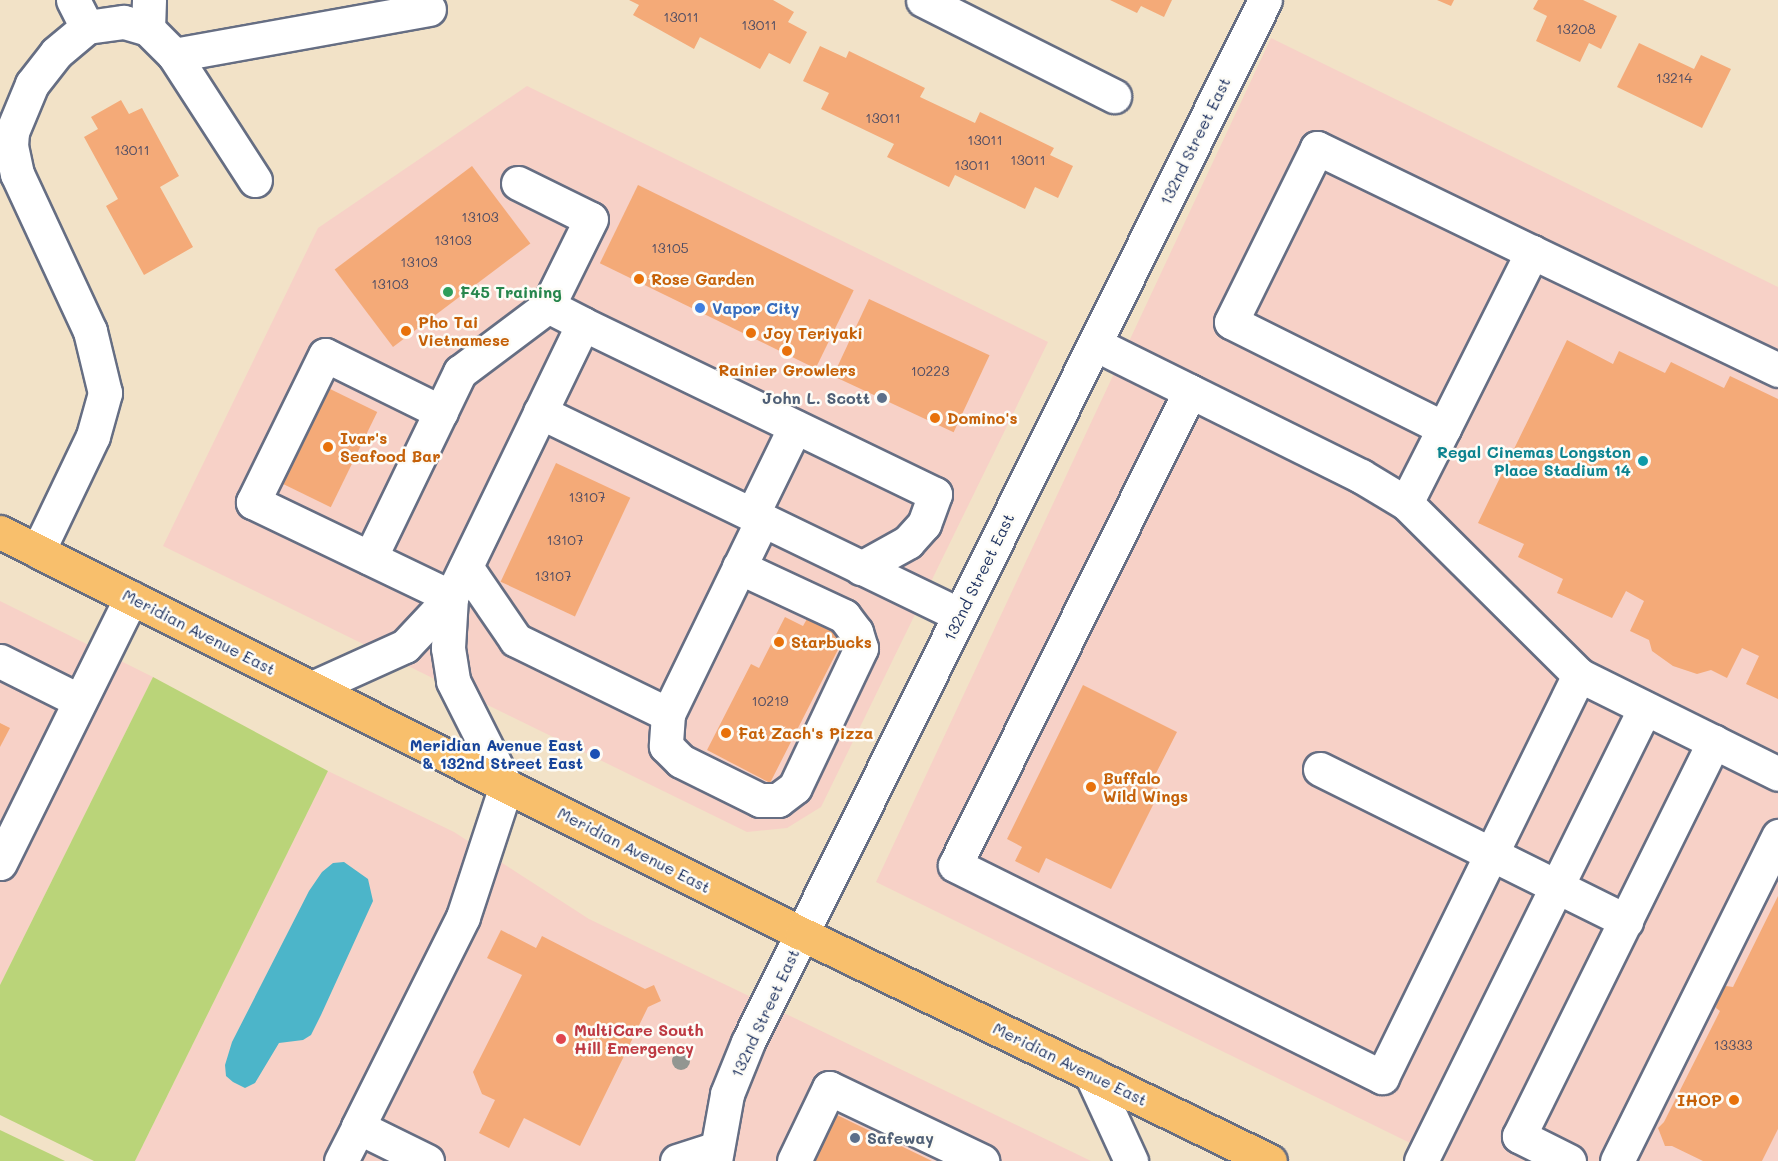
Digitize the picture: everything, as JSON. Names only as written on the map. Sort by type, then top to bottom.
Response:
[{"type":"main road","name":"Meridian Avenue East","points":[[0,532],[802,934],[1270,1161]]},
{"type":"street","points":[[923,0],[1114,96]]},
{"type":"street","name":"132nd Street East","points":[[715,1155],[727,1094],[802,934],[1265,0]]},
{"type":"street","points":[[174,55],[429,9]]},
{"type":"street","points":[[38,551],[93,436],[105,393],[90,331],[17,174],[12,139],[32,84],[56,54],[80,13],[124,22],[149,14],[255,180]]},
{"type":"street","points":[[1444,428],[1231,322],[1317,148],[1778,370]]},
{"type":"street","points":[[370,558],[460,372],[548,306],[591,219],[518,183]]},
{"type":"street","points":[[1406,503],[1532,252]]},
{"type":"street","points":[[548,306],[935,494],[924,524],[908,542],[861,568]]},
{"type":"street","points":[[312,688],[405,646],[451,597],[583,324]]},
{"type":"street","points":[[1095,344],[1406,503],[1579,675],[1778,774]]},
{"type":"street","points":[[441,412],[326,355],[254,502],[451,597]]},
{"type":"street","points":[[1190,391],[955,865],[1382,1077],[1579,675]]},
{"type":"street","points":[[540,412],[960,615]]},
{"type":"street","points":[[739,567],[844,616],[856,632],[861,648],[795,787],[778,800],[760,800],[681,761],[666,746],[668,714],[739,567],[757,517],[795,427]]},
{"type":"street","points":[[466,567],[516,640],[668,714]]},
{"type":"street","points":[[341,1161],[463,917],[506,786],[449,666],[451,597]]},
{"type":"street","points":[[0,863],[130,598]]},
{"type":"street","points":[[0,661],[80,700]]},
{"type":"street","points":[[1421,1161],[1645,708]]},
{"type":"street","points":[[1569,1161],[1519,1136],[1714,742]]},
{"type":"street","points":[[1320,769],[1626,921]]},
{"type":"street","points":[[1617,1161],[1778,836]]},
{"type":"street","points":[[1091,1074],[1131,1161]]},
{"type":"street","points":[[794,1161],[829,1088],[982,1161]]},
{"type":"street","points":[[358,1126],[427,1161]]},
{"type":"street","points":[[677,1161],[715,1155]]},
{"type":"shaded area","points":[[1271,38],[1778,287],[1778,1161],[1447,1161],[876,882]]},
{"type":"shaded area","points":[[527,86],[1048,342],[821,807],[787,828],[747,832],[163,546],[318,228]]},
{"type":"shaded area","points":[[0,601],[153,677],[0,985]]},
{"type":"shaded area","points":[[328,771],[454,832],[589,919],[1091,1161],[135,1161]]},
{"type":"green space","points":[[153,677],[328,771],[135,1161],[94,1161],[0,1115],[0,985]]},
{"type":"green space","points":[[0,1130],[65,1161],[0,1161]]},
{"type":"water","points":[[344,862],[368,879],[373,901],[311,1035],[303,1040],[279,1043],[255,1083],[245,1088],[226,1076],[225,1065],[232,1042],[309,891],[322,872],[333,863]]},
{"type":"building","points":[[629,0],[773,0],[794,12],[788,22],[807,32],[790,64],[769,53],[760,69],[700,37],[694,49],[633,15],[639,5]]},
{"type":"building","points":[[1110,0],[1172,0],[1164,17],[1141,6],[1137,13]]},
{"type":"building","points":[[1437,0],[1454,0],[1451,6]]},
{"type":"building","points":[[1538,0],[1583,0],[1617,16],[1601,49],[1589,43],[1580,62],[1536,41],[1547,16],[1533,9]]},
{"type":"building","points":[[1639,43],[1694,69],[1701,55],[1731,69],[1702,128],[1617,87]]},
{"type":"building","points":[[820,46],[846,58],[849,51],[925,88],[920,97],[975,123],[980,112],[1054,148],[1050,155],[1073,166],[1058,198],[1035,187],[1025,209],[955,175],[949,187],[887,157],[894,144],[821,109],[829,93],[803,81]]},
{"type":"building","points":[[121,100],[129,114],[142,108],[179,176],[160,187],[193,247],[144,275],[106,206],[118,199],[84,137],[98,129],[91,117]]},
{"type":"building","points":[[472,166],[530,243],[393,347],[335,270]]},
{"type":"building","points":[[638,185],[854,290],[816,368],[600,263]]},
{"type":"building","points":[[869,299],[990,355],[954,432],[833,376]]},
{"type":"building","name":"Regal Cinemas Longston Place Stadium 14","points":[[1567,340],[1613,364],[1619,351],[1665,373],[1671,362],[1724,388],[1730,376],[1778,399],[1778,699],[1746,684],[1759,656],[1742,648],[1727,678],[1711,670],[1697,674],[1673,666],[1652,651],[1649,640],[1630,631],[1644,601],[1626,591],[1612,618],[1557,593],[1563,579],[1518,557],[1524,544],[1478,523]]},
{"type":"building","name":"Ivar's Seafood Bar","points":[[326,387],[377,412],[331,507],[280,482]]},
{"type":"building","points":[[556,463],[630,498],[575,616],[501,582]]},
{"type":"building","points":[[812,610],[849,628],[770,783],[707,750],[751,664],[759,668],[785,617],[803,626]]},
{"type":"building","name":"Buffalo Wild Wings","points":[[1083,685],[1177,732],[1149,787],[1161,789],[1111,889],[1046,858],[1039,873],[1015,861],[1022,847],[1007,839]]},
{"type":"building","points":[[0,723],[10,728],[0,747]]},
{"type":"building","points":[[1778,896],[1778,1129],[1762,1161],[1703,1161],[1672,1146],[1665,1146],[1658,1128],[1664,1122],[1720,1011],[1716,1008],[1718,995],[1726,986],[1733,987]]},
{"type":"building","name":"MultiCare South Hill Emergency","points":[[501,930],[536,948],[542,936],[645,989],[654,985],[661,1001],[648,1007],[580,1146],[524,1118],[509,1148],[479,1133],[495,1100],[482,1094],[473,1072],[522,975],[487,958]]},
{"type":"building","name":"Safeway","points":[[837,1115],[932,1161],[815,1161]]},
{"type":"place","name":"Rose Garden","points":[[639,279]]},
{"type":"place","name":"F45 Training","points":[[448,292]]},
{"type":"place","name":"Vapor City","points":[[700,308]]},
{"type":"place","name":"Pho Tai Vietnamese","points":[[406,331]]},
{"type":"place","name":"Joy Teriyaki","points":[[751,333]]},
{"type":"place","name":"Rainier Growlers","points":[[787,351]]},
{"type":"place","name":"John L. Scott","points":[[882,398]]},
{"type":"place","name":"Domino's","points":[[935,418]]},
{"type":"place","name":"Ivar's Seafood Bar","points":[[328,447]]},
{"type":"place","name":"Regal Cinemas Longston Place Stadium 14","points":[[1643,461]]},
{"type":"place","name":"Starbucks","points":[[779,642]]},
{"type":"place","name":"Fat Zach's Pizza","points":[[726,733]]},
{"type":"place","name":"Meridian Avenue East & 132nd Street East","points":[[595,754]]},
{"type":"place","name":"Buffalo Wild Wings","points":[[1091,787]]},
{"type":"place","name":"MultiCare South Hill Emergency","points":[[561,1039]]},
{"type":"place","name":"IHOP","points":[[1734,1100]]},
{"type":"place","name":"Safeway","points":[[855,1138]]}]
